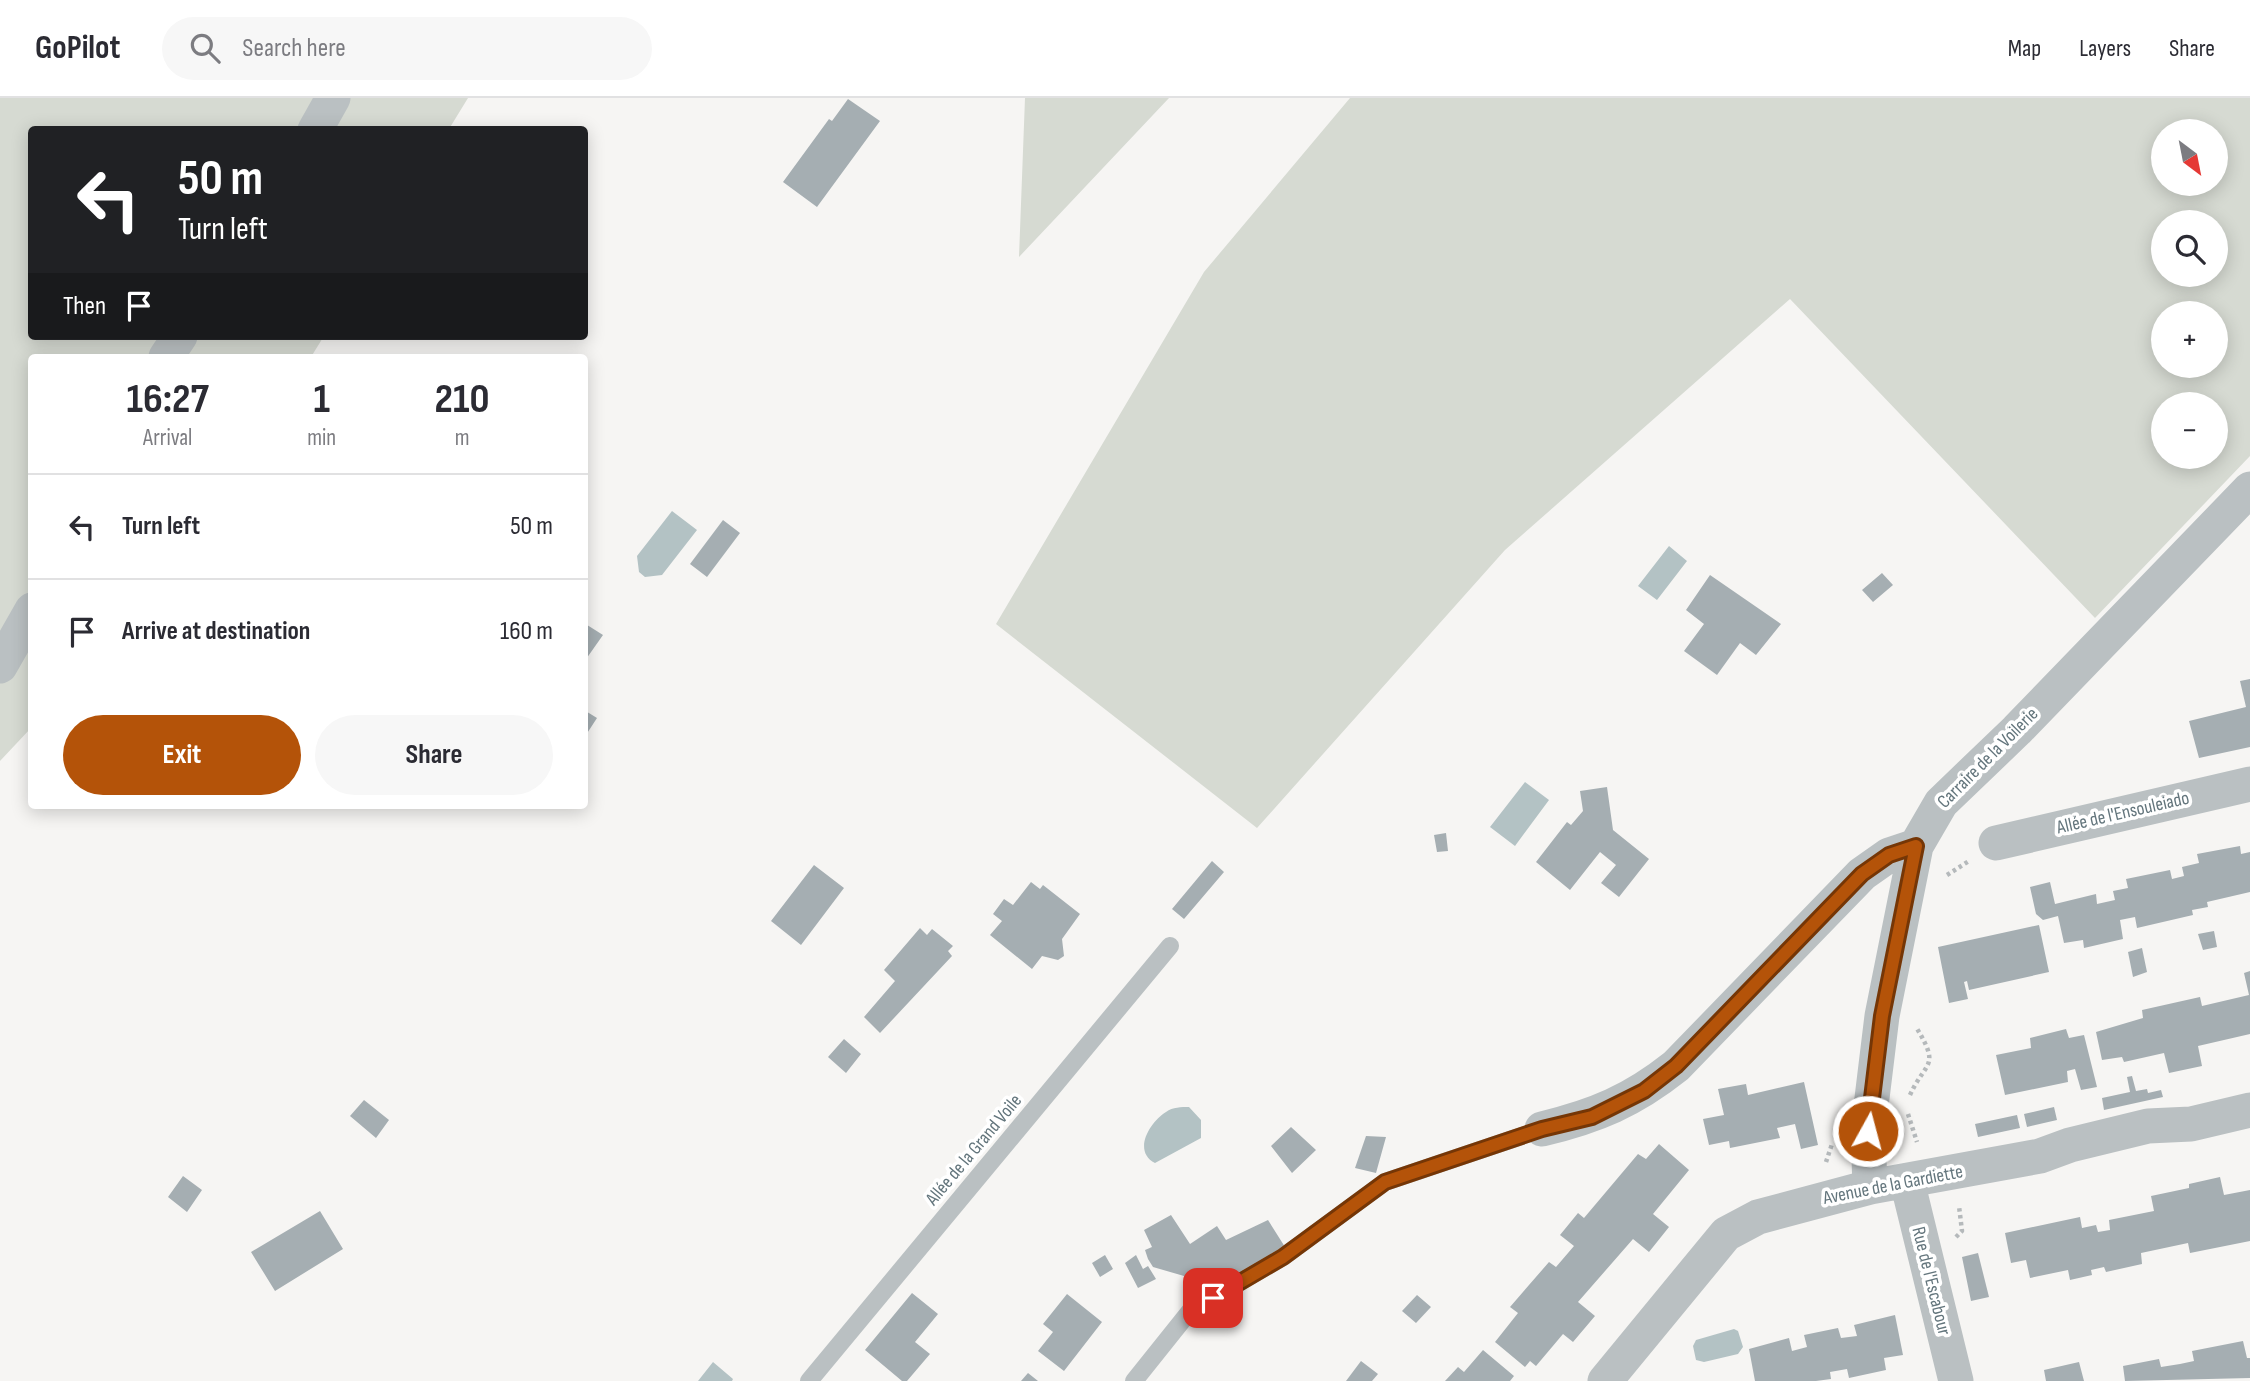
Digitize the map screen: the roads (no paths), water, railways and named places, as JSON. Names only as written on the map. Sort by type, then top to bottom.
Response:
[{"type":"street","points":[[317,126],[333,98]]},
{"type":"street","name":"Carraire de la Voilerie","points":[[1870,1186],[1868,1131],[1882,1016],[1916,846],[1941,803],[2017,730],[2250,489]]},
{"type":"street","points":[[0,666],[28,617]]},
{"type":"street","name":"Allée de l'Ensouleiado","points":[[1996,843],[2250,784]]},
{"type":"street","points":[[1542,1129],[1592,1117],[1644,1091],[1676,1066],[1862,874],[1889,855],[1916,846]]},
{"type":"street","name":"Avenue de la Gardiette","points":[[1605,1381],[1726,1234],[1758,1217],[1870,1186],[2040,1156],[2070,1145],[2148,1126],[2191,1124],[2250,1110]]},
{"type":"street","name":"Rue de l'Escabour","points":[[1907,1181],[1956,1381]]},
{"type":"lane","name":"Allée de la Grand Voile","points":[[809,1381],[1170,946]]},
{"type":"lane","points":[[1134,1381],[1190,1311],[1283,1257],[1385,1182],[1542,1129]]}]
